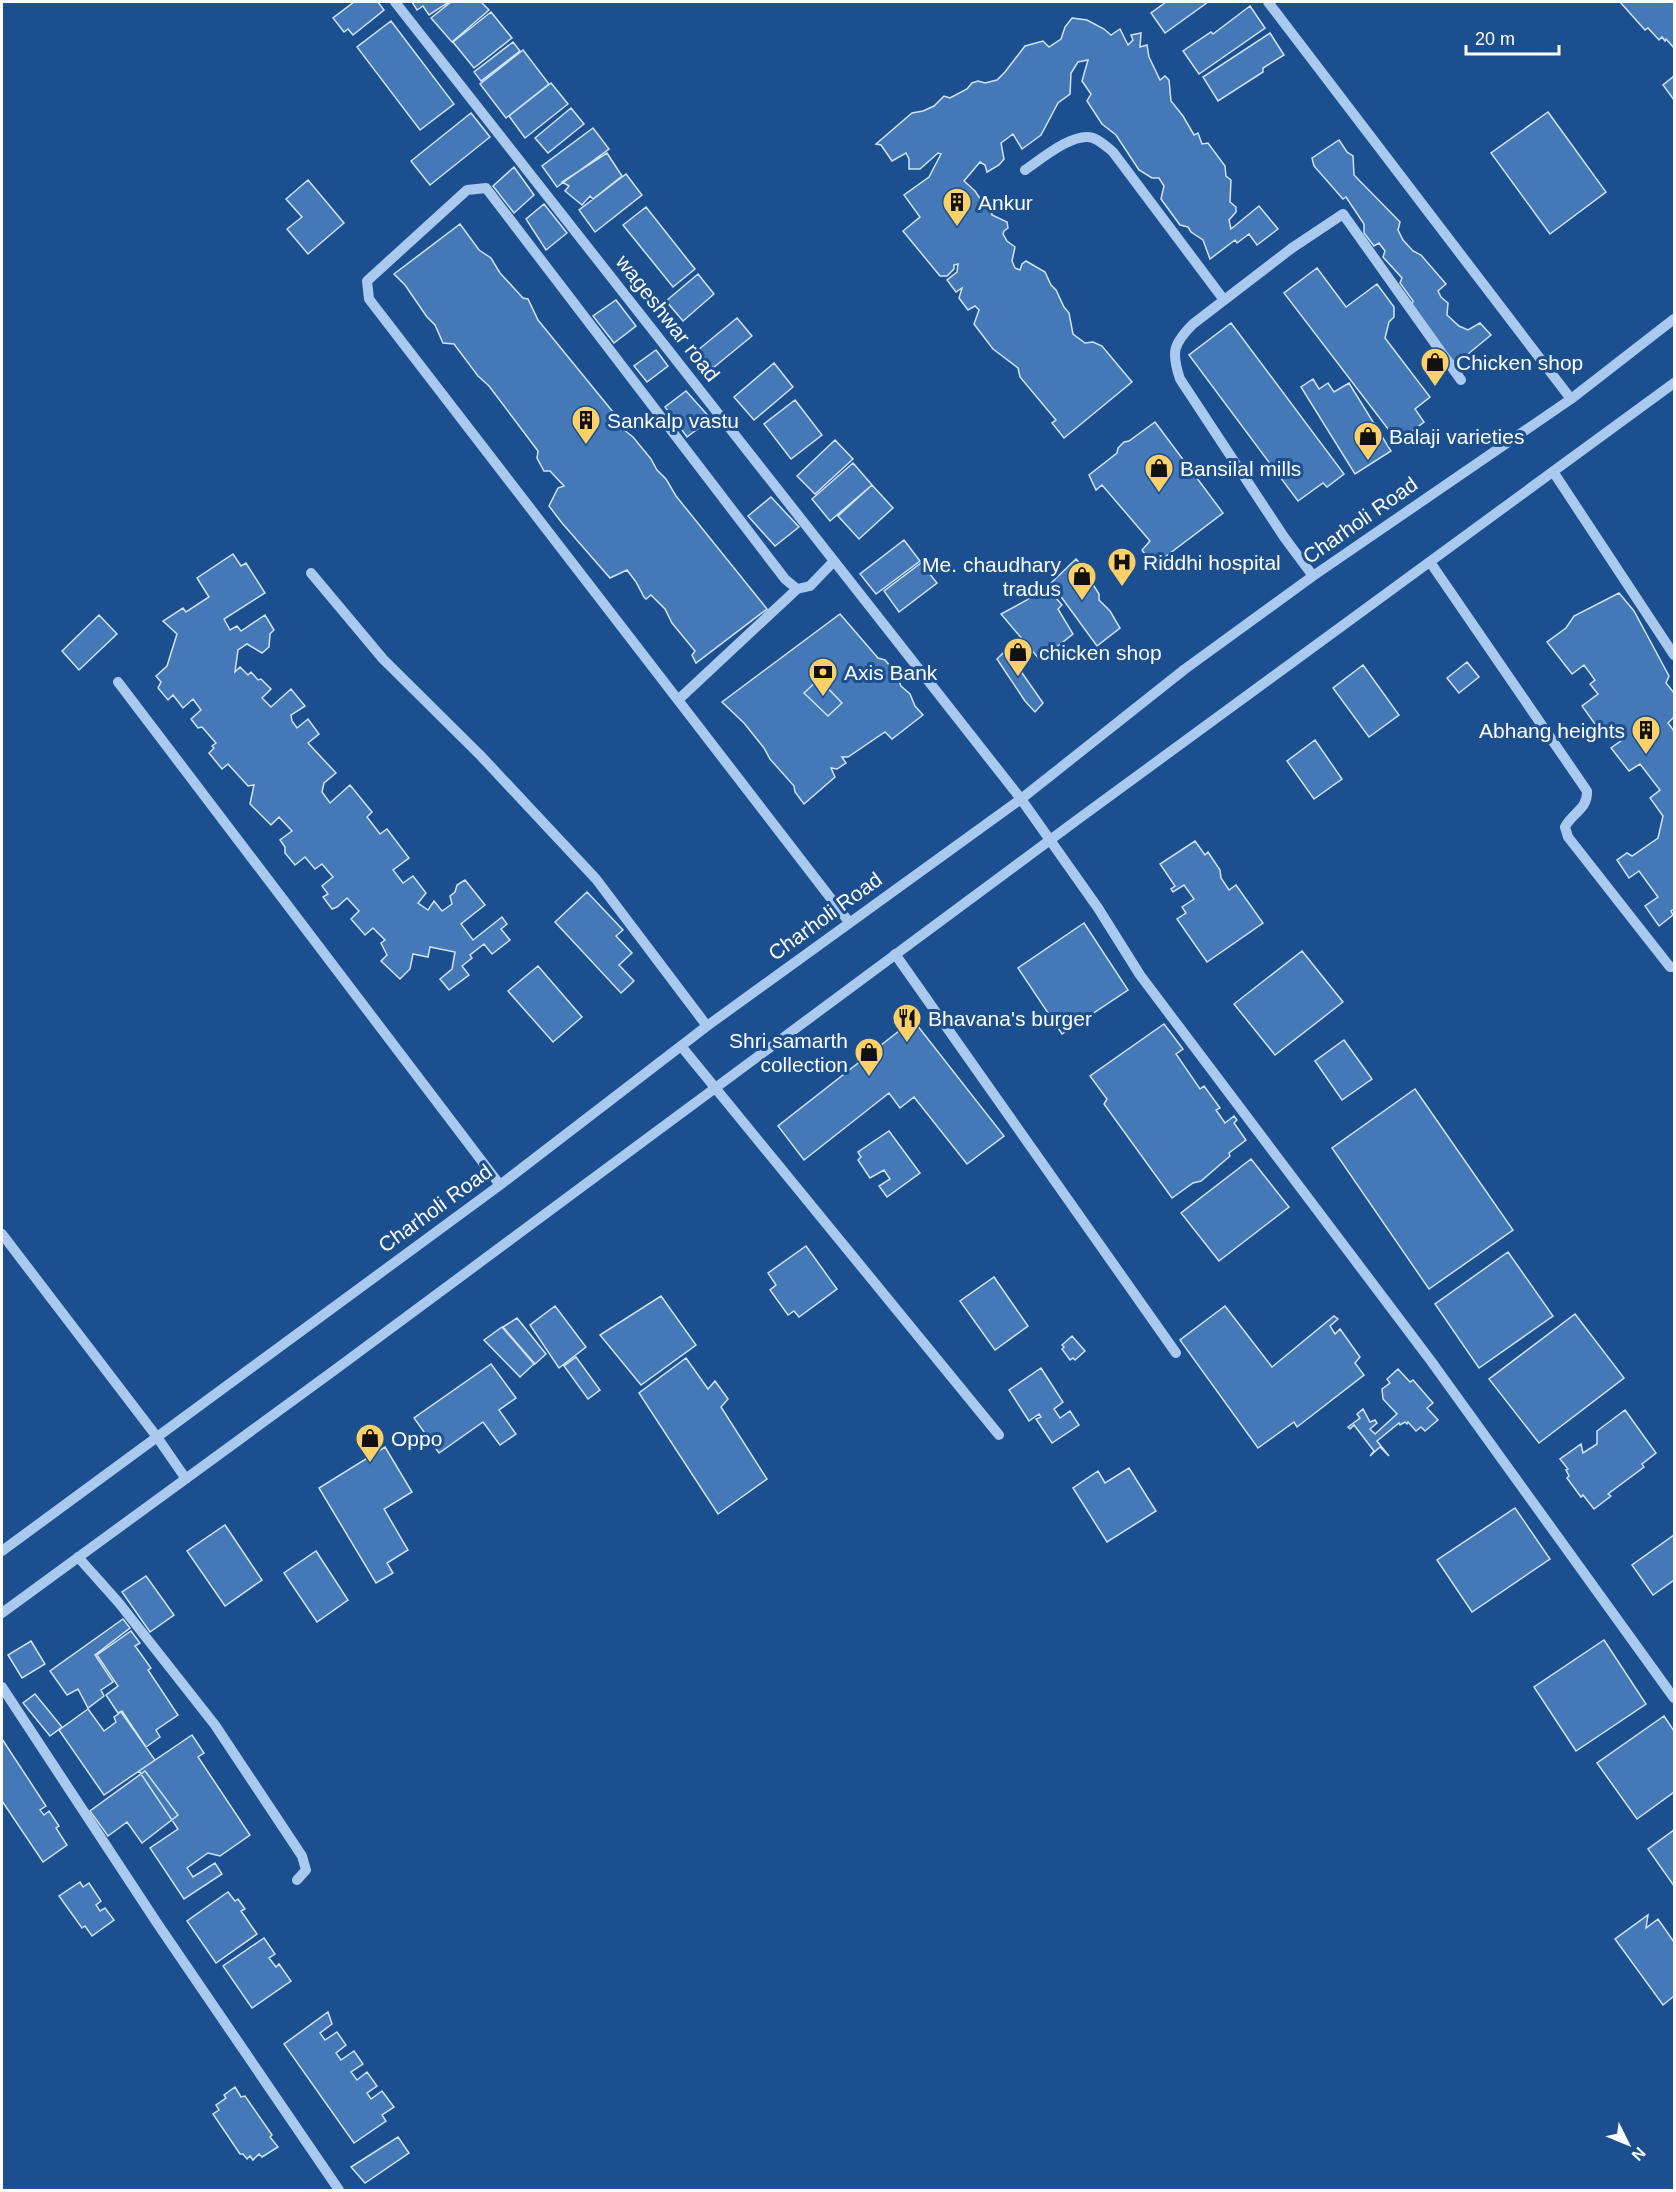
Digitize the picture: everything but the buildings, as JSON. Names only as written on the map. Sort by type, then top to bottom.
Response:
[{"type":"street","name":"wageshwar road","points":[[395,2],[1021,799],[1098,908],[1140,975],[1431,1361],[1674,1698]]},
{"type":"street","points":[[1268,2],[1571,399]]},
{"type":"street","points":[[1025,170],[1063,144],[1079,138],[1091,137],[1104,144],[1113,152],[1224,300]]},
{"type":"street","points":[[796,589],[785,579],[486,189],[467,190],[367,281],[369,299],[849,922]]},
{"type":"street","points":[[1313,576],[1284,537],[1180,379],[1174,363],[1178,338],[1292,248],[1343,214],[1461,380]]},
{"type":"street","name":"Charholi Road","points":[[2,1551],[500,1185],[707,1026],[1021,799],[1185,669],[1313,576],[1571,399],[1674,320]]},
{"type":"street","points":[[2,1613],[1674,383]]},
{"type":"street","points":[[1554,473],[1674,655]]},
{"type":"street","points":[[678,700],[796,589],[810,585],[834,561]]},
{"type":"street","points":[[1430,562],[1587,791],[1587,800],[1581,810],[1569,820],[1565,827],[1568,837],[1670,967],[1674,967]]},
{"type":"street","points":[[311,573],[383,659],[480,756],[596,879],[707,1026]]},
{"type":"street","points":[[118,682],[500,1185]]},
{"type":"street","points":[[895,954],[1176,1353]]},
{"type":"street","points":[[681,1046],[999,1435]]},
{"type":"street","points":[[2,1234],[158,1437],[186,1479]]},
{"type":"street","points":[[78,1557],[119,1603],[215,1725],[302,1856],[306,1870],[297,1880]]},
{"type":"street","points":[[2,1687],[339,2190]]},
{"type":"place","name":"Ankur","points":[[957,228]]},
{"type":"place","name":"Chicken shop","points":[[1435,388]]},
{"type":"place","name":"Sankalp vastu","points":[[586,446]]},
{"type":"place","name":"Balaji varieties","points":[[1368,462]]},
{"type":"place","name":"Bansilal mills","points":[[1159,494]]},
{"type":"place","name":"Riddhi hospital","points":[[1122,588]]},
{"type":"place","name":"Me. chaudhary tradus","points":[[1082,602]]},
{"type":"place","name":"chicken shop","points":[[1018,678]]},
{"type":"place","name":"Axis Bank","points":[[823,698]]},
{"type":"place","name":"Abhang heights","points":[[1646,756]]},
{"type":"place","name":"Bhavana's burger","points":[[907,1044]]},
{"type":"place","name":"Shri samarth collection","points":[[869,1078]]},
{"type":"place","name":"Oppo","points":[[370,1464]]}]
